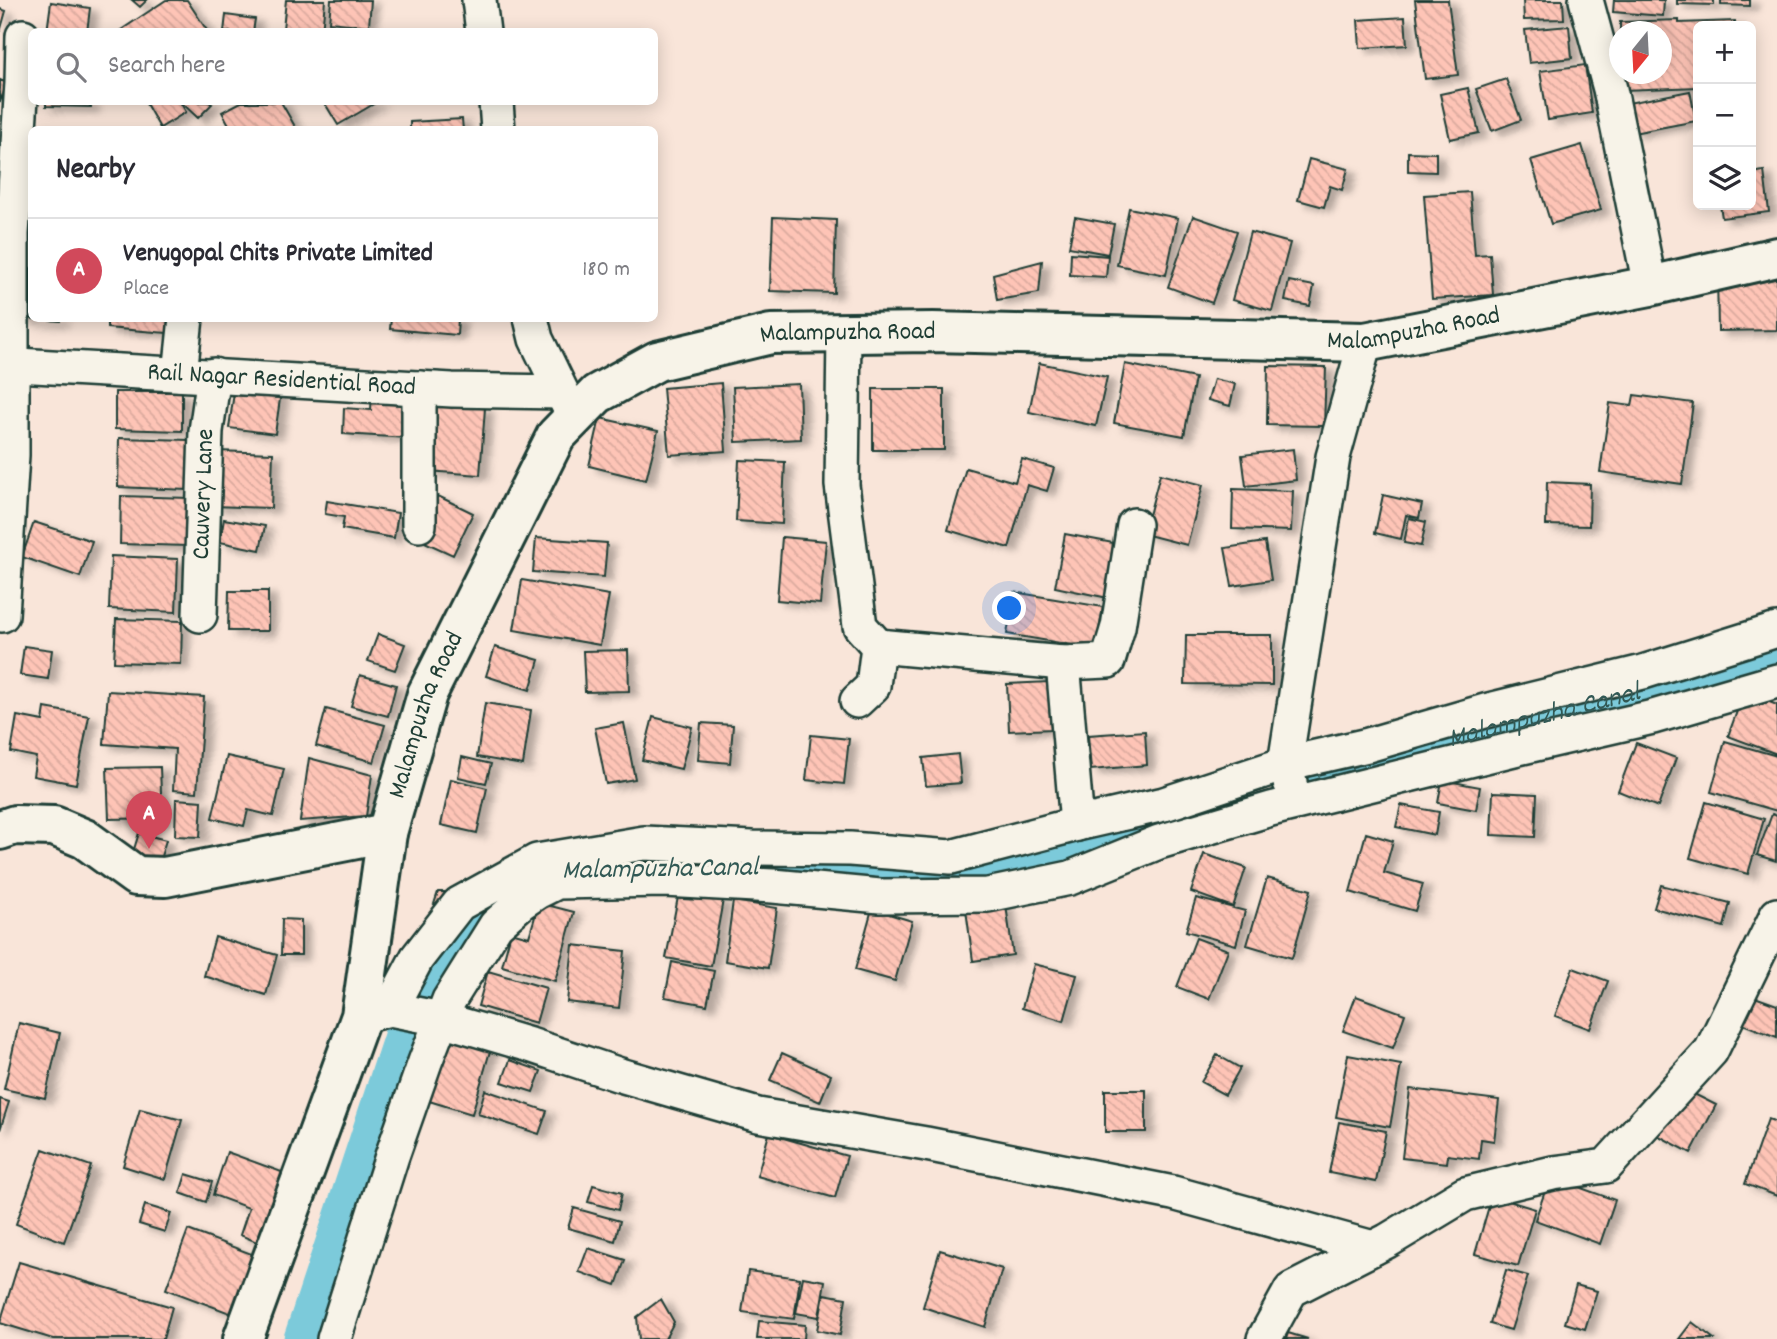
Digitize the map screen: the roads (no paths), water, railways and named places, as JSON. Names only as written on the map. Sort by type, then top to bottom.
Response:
[{"type":"main road","name":"Malampuzha Road","points":[[243,1339],[376,1012],[387,833],[427,694],[556,436],[568,405],[597,394],[657,361],[771,334],[933,332],[1365,342],[1650,286],[1777,257]]},
{"type":"main road","points":[[0,830],[15,825],[54,826],[85,839],[136,876],[165,877],[387,833]]},
{"type":"street","points":[[479,0],[482,28]]},
{"type":"street","points":[[1586,0],[1610,89],[1650,286]]},
{"type":"street","points":[[2,615],[12,456],[6,364],[23,36]]},
{"type":"street","points":[[496,105],[498,126]]},
{"type":"street","points":[[180,374],[186,322]]},
{"type":"street","points":[[532,322],[536,339],[568,405]]},
{"type":"street","points":[[844,333],[842,485],[860,626],[878,646],[1063,663],[1108,661],[1118,627],[1135,525]]},
{"type":"street","points":[[1295,804],[1285,764],[1333,457],[1365,342]]},
{"type":"street","name":"Rail Nagar Residential Road","points":[[6,364],[419,388],[568,405]]},
{"type":"street","name":"Cauvery Lane","points":[[200,615],[206,431],[214,375]]},
{"type":"street","points":[[419,388],[419,525]]},
{"type":"street","points":[[376,1012],[459,904],[537,861],[644,843],[850,849],[951,857],[1164,804],[1285,764],[1368,746],[1485,711],[1643,672],[1777,630]]},
{"type":"street","points":[[857,701],[873,686],[878,646]]},
{"type":"street","points":[[1063,663],[1077,824]]},
{"type":"street","points":[[334,1339],[393,1156],[449,1000],[496,925],[522,902],[557,882],[665,880],[880,896],[988,894],[1070,878],[1159,842],[1271,809],[1653,717],[1777,681]]},
{"type":"street","points":[[1264,1339],[1291,1290],[1387,1241],[1465,1194],[1553,1173],[1606,1166],[1711,1051],[1777,915]]},
{"type":"street","points":[[376,1012],[441,1019],[758,1115],[926,1144],[1173,1193],[1373,1248]]},
{"type":"waterway","name":"Malampuzha Canal","points":[[1313,781],[1436,745],[1679,684],[1777,656]]},
{"type":"waterway","name":"Malampuzha Canal","points":[[714,868],[812,869],[917,878],[1027,862],[1170,825]]},
{"type":"waterway","name":"Malampuzha Canal","points":[[301,1339],[407,1018],[438,955],[469,924],[525,883]]},
{"type":"place","name":"Venugopal Chits Private Limited","points":[[149,849]]}]
